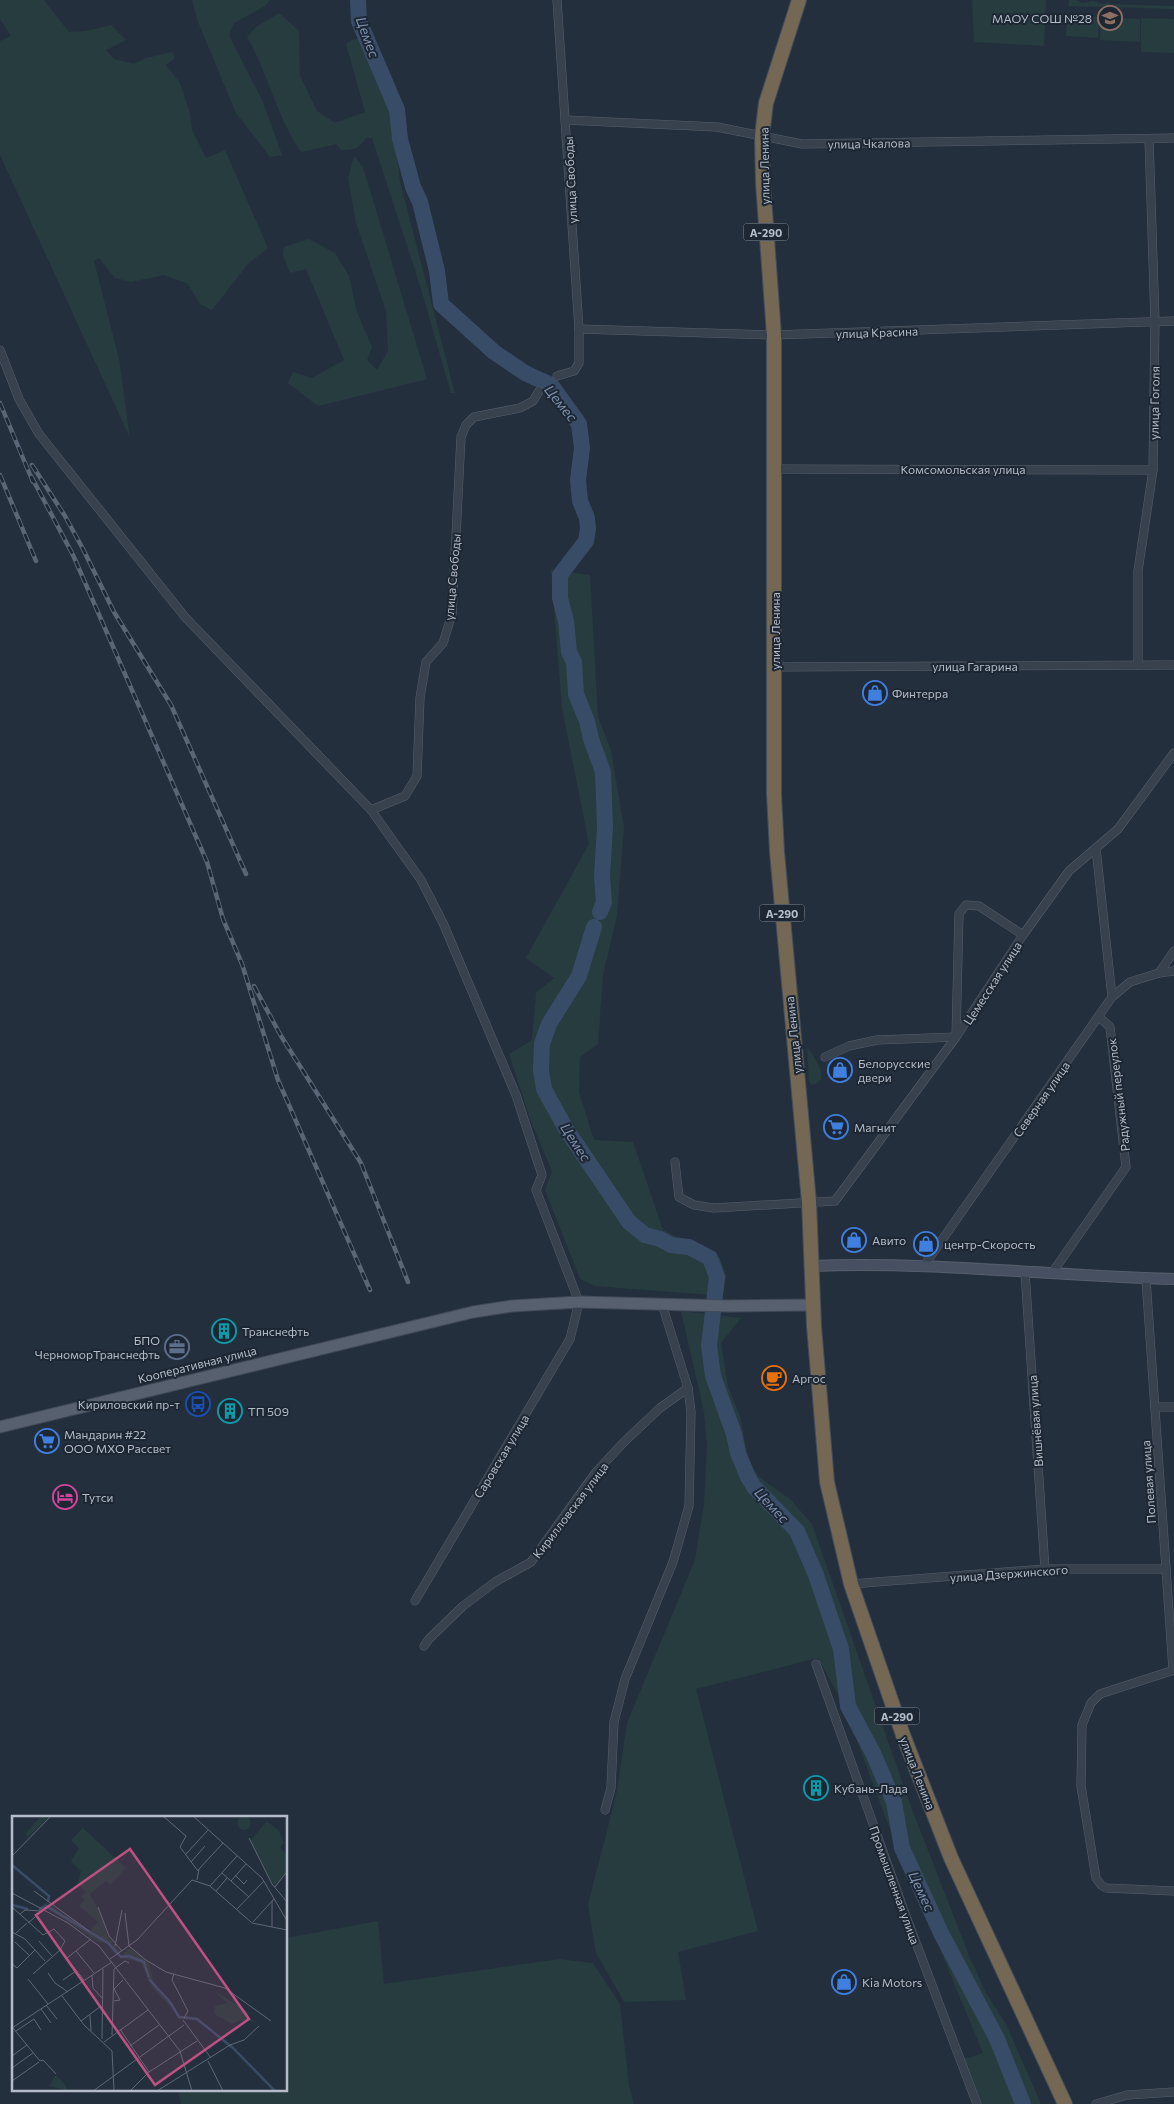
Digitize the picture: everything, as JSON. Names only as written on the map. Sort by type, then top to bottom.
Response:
[{"type":"highway","name":"улица Ленина","points":[[799,0],[766,103],[762,136],[763,183],[774,335],[774,794],[776,852],[809,1202],[813,1305],[826,1482],[851,1584],[903,1735],[951,1858],[1065,2104]]},
{"type":"main road","points":[[812,1266],[923,1267],[1174,1279]]},
{"type":"main road","name":"Кооперативная улица","points":[[0,1427],[473,1312],[512,1306],[662,1304],[728,1306],[813,1305]]},
{"type":"street","name":"улица Свободы","points":[[557,0],[579,329],[579,363],[574,371],[557,376]]},
{"type":"street","name":"улица Чкалова","points":[[566,120],[717,127],[802,144],[1174,138]]},
{"type":"street","name":"улица Гоголя","points":[[1138,665],[1138,571],[1153,470],[1155,321],[1149,139]]},
{"type":"street","name":"улица Красина","points":[[579,329],[774,335],[1174,321]]},
{"type":"street","points":[[0,350],[19,399],[39,434],[185,616],[371,810],[421,880],[443,923],[516,1095],[542,1175],[536,1190],[578,1305]]},
{"type":"street","name":"улица Свободы","points":[[371,810],[405,796],[417,776],[420,698],[426,662],[443,643],[452,614],[462,437],[466,425],[474,417],[520,408],[533,401],[539,392]]},
{"type":"street","name":"Комсомольская улица","points":[[774,469],[1153,470]]},
{"type":"street","name":"улица Гагарина","points":[[775,667],[1174,665]]},
{"type":"street","name":"Цемесская улица","points":[[809,1202],[835,1201],[956,1037],[1069,871],[1118,829],[1174,753]]},
{"type":"street","points":[[1096,848],[1112,997]]},
{"type":"street","points":[[825,1057],[849,1046],[877,1040],[956,1037],[959,914],[966,905],[979,906],[1024,935]]},
{"type":"street","points":[[1159,973],[1174,950]]},
{"type":"street","name":"Северная улица","points":[[923,1267],[1100,1017],[1112,997],[1130,982],[1159,973],[1174,971]]},
{"type":"street","name":"Радужный переулок","points":[[1052,1273],[1126,1167],[1110,1028],[1100,1017]]},
{"type":"street","points":[[675,1162],[679,1198],[694,1205],[714,1208],[809,1202]]},
{"type":"street","name":"Вишнёвая улица","points":[[1024,1272],[1045,1569]]},
{"type":"street","name":"Полевая улица","points":[[1146,1278],[1173,1670],[1100,1694],[1091,1703],[1082,1725],[1081,1786],[1096,1878],[1101,1885],[1106,1888],[1174,1891]]},
{"type":"street","points":[[605,1810],[611,1788],[614,1722],[625,1679],[673,1562],[689,1506],[692,1412],[688,1388],[662,1304]]},
{"type":"street","name":"Саровская улица","points":[[415,1601],[570,1339],[578,1305]]},
{"type":"street","name":"Кирилловская улица","points":[[424,1646],[463,1606],[495,1582],[531,1562],[596,1472],[660,1408],[688,1388]]},
{"type":"street","points":[[1155,1407],[1174,1406]]},
{"type":"street","name":"улица Дзержинского","points":[[851,1584],[1045,1569],[1166,1569]]},
{"type":"street","name":"Промышленная улица","points":[[816,1664],[907,1919],[977,2104]]},
{"type":"street","points":[[1097,2104],[1127,2095],[1174,2092]]},
{"type":"green space","points":[[0,0],[44,0],[69,32],[86,31],[111,25],[126,40],[106,50],[114,59],[134,64],[146,58],[172,52],[175,58],[166,65],[180,83],[190,113],[192,130],[206,158],[225,150],[268,248],[248,264],[212,310],[200,304],[188,284],[164,275],[131,282],[115,278],[99,258],[94,261],[119,359],[130,438],[0,155],[0,41],[11,36],[0,19]]},
{"type":"green space","points":[[192,0],[270,0],[265,6],[234,23],[229,35],[263,102],[282,155],[270,157],[236,113],[198,22]]},
{"type":"green space","points":[[972,0],[1046,0],[1044,46],[974,42]]},
{"type":"green space","points":[[1069,0],[1076,0],[1082,3],[1093,1],[1103,4],[1109,2],[1110,4],[1174,6],[1174,9],[1068,6]]},
{"type":"green space","points":[[279,13],[299,31],[300,76],[317,111],[335,123],[365,112],[346,44],[363,37],[392,112],[400,182],[455,393],[451,393],[421,289],[372,138],[366,138],[361,145],[353,149],[341,150],[336,144],[301,152],[285,124],[247,37],[256,27]]},
{"type":"green space","points":[[1067,16],[1099,17],[1098,38],[1066,36]]},
{"type":"green space","points":[[1101,17],[1140,19],[1140,42],[1100,40]]},
{"type":"green space","points":[[1141,18],[1174,19],[1174,53],[1141,52]]},
{"type":"green space","points":[[354,156],[363,167],[427,379],[318,406],[288,383],[293,372],[312,378],[344,360],[306,269],[290,273],[283,255],[284,247],[309,239],[335,253],[349,276],[357,312],[372,347],[367,360],[377,370],[388,351],[386,311],[356,223],[348,178]]},
{"type":"green space","points":[[551,570],[590,575],[598,717],[611,750],[624,828],[617,916],[603,975],[598,1044],[580,1057],[579,1092],[594,1140],[633,1142],[663,1230],[720,1258],[726,1276],[723,1296],[595,1286],[580,1279],[545,1190],[552,1171],[530,1119],[509,1054],[532,1040],[536,993],[554,978],[526,958],[589,844],[562,708]]},
{"type":"green space","points":[[807,1047],[817,1061],[821,1073],[818,1083],[812,1085],[809,1082]]},
{"type":"green space","points":[[681,1311],[741,1318],[721,1343],[728,1387],[740,1416],[749,1462],[759,1477],[790,1499],[812,1524],[910,1804],[970,1958],[986,1993],[1006,2024],[1041,2104],[982,2104],[964,2059],[983,2053],[886,1819],[844,1705],[818,1658],[696,1689],[758,1931],[678,1952],[686,2000],[624,2002],[596,1953],[588,1905],[617,1791],[627,1723],[695,1560],[704,1504],[707,1445],[704,1412]]},
{"type":"green space","points":[[378,1921],[384,1984],[559,1959],[593,1963],[620,2004],[629,2086],[634,2104],[181,2104],[178,2092],[288,2092],[288,1938]]},
{"type":"waterway","name":"Цемес","points":[[358,0],[359,21],[397,110],[400,139],[413,187],[420,202],[437,271],[441,304],[494,352],[525,373],[551,385],[579,424],[582,448],[578,480],[580,501],[587,518],[588,529],[586,541],[560,575],[560,598],[566,621],[569,652],[574,662],[576,694],[587,721],[591,739],[603,772],[605,827],[602,877],[604,902],[600,912]]},
{"type":"waterway","name":"Цемес","points":[[594,927],[579,976],[549,1024],[542,1044],[541,1070],[544,1089],[566,1129],[629,1222],[645,1235],[660,1239],[671,1245],[689,1247],[710,1258],[717,1277],[709,1346],[713,1376],[734,1434],[738,1453],[754,1487],[797,1531],[816,1575],[841,1649],[848,1706],[873,1753],[894,1802],[902,1848],[941,1933],[997,2039],[1023,2104]]},
{"type":"railway","points":[[0,403],[33,482]]},
{"type":"railway","points":[[32,465],[65,516],[114,612],[171,705],[246,874]]},
{"type":"railway","points":[[0,475],[36,561]]},
{"type":"railway","points":[[31,476],[73,555],[207,862],[223,919],[242,964],[278,1080],[370,1290]]},
{"type":"railway","points":[[254,986],[281,1036],[361,1163],[408,1282]]},
{"type":"place","name":"МАОУ СОШ №28","points":[[1110,18]]},
{"type":"place","name":"Финтерра","points":[[875,693]]},
{"type":"place","name":"Белорусские двери","points":[[840,1070]]},
{"type":"place","name":"Магнит","points":[[836,1127]]},
{"type":"place","name":"Авито","points":[[854,1240]]},
{"type":"place","name":"центр-Скорость","points":[[926,1244]]},
{"type":"place","name":"Транснефть","points":[[224,1331]]},
{"type":"place","name":"БПО ЧерноморТранснефть","points":[[177,1347]]},
{"type":"place","name":"Аргос","points":[[774,1378]]},
{"type":"place","name":"Кириловский пр-т","points":[[198,1404]]},
{"type":"place","name":"ТП 509","points":[[230,1411]]},
{"type":"place","name":"Мандарин #22 ООО МХО Рассвет","points":[[47,1441]]},
{"type":"place","name":"Тутси","points":[[65,1497]]},
{"type":"place","name":"Кубань-Лада","points":[[816,1788]]},
{"type":"place","name":"Kia Motors","points":[[844,1982]]}]
